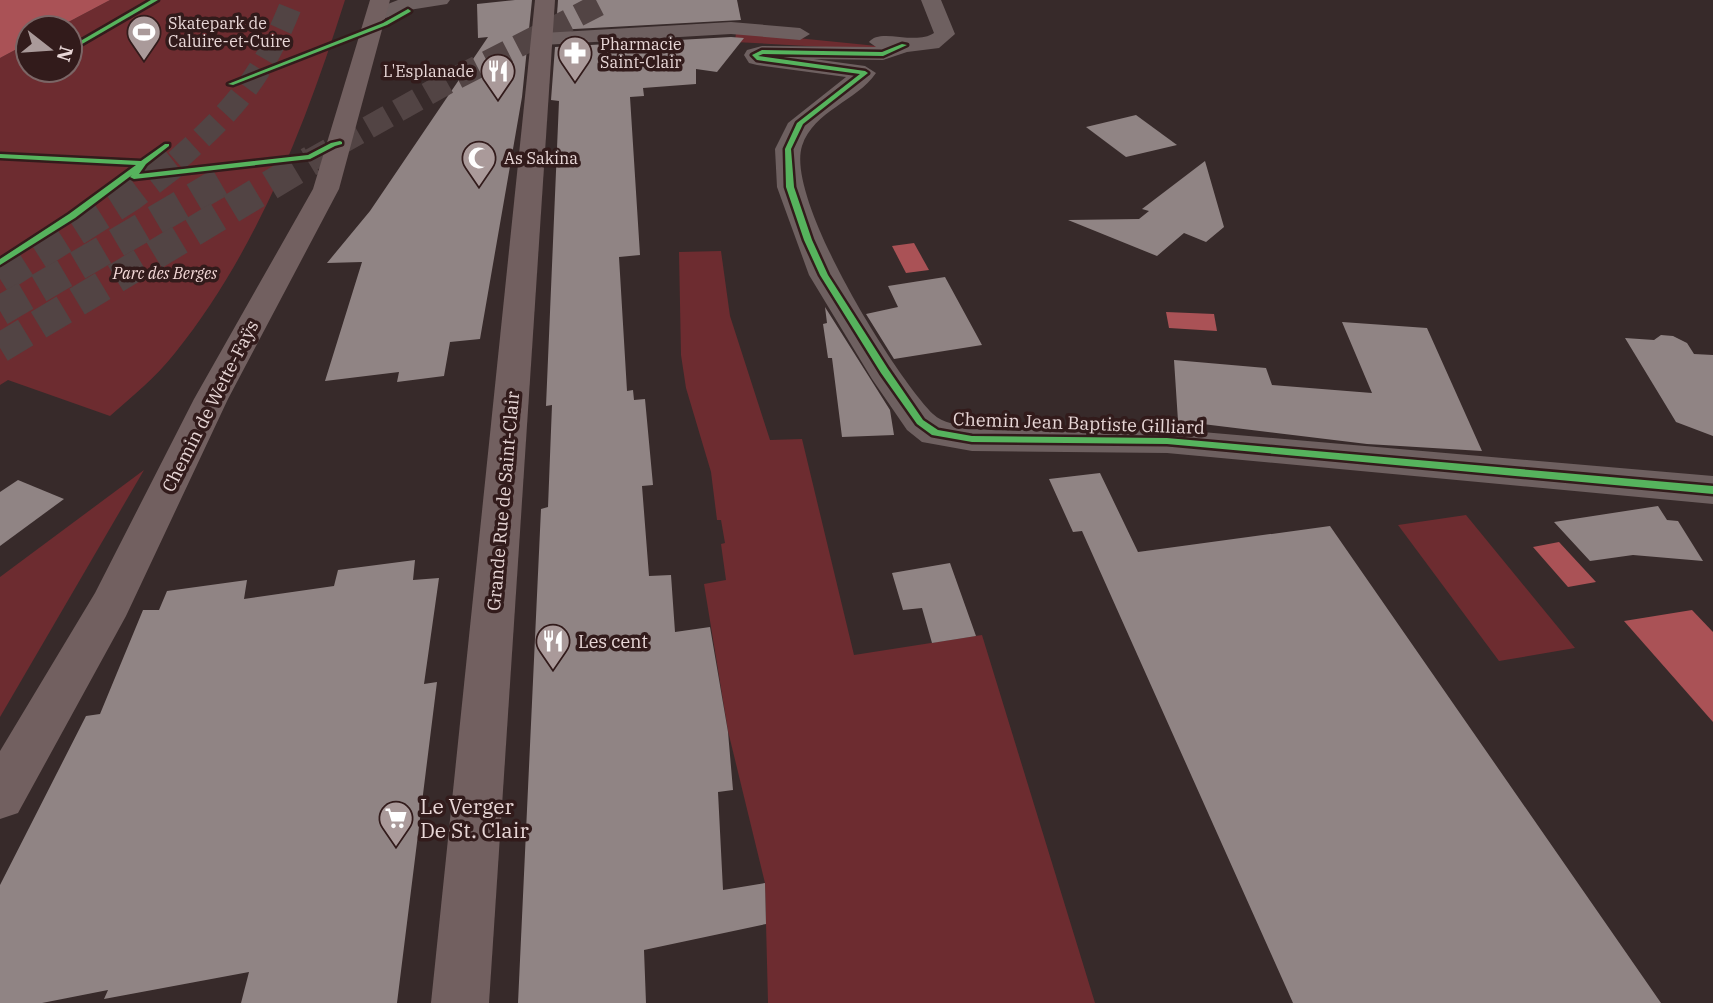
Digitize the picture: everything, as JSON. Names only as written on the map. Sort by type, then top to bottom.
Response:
[{"type":"main road","name":"Grande Rue de Saint-Clair","points":[[460,1003],[545,0]]},
{"type":"main road","name":"Chemin de Wette-Faÿs","points":[[0,796],[111,604],[211,399],[327,189],[379,8]]},
{"type":"street","points":[[379,8],[440,0]]},
{"type":"street","points":[[543,39],[731,28],[904,45],[934,43],[945,34],[931,0]]},
{"type":"street","name":"Chemin Jean Baptiste Gilliard","points":[[904,45],[884,54],[762,52],[755,55],[757,58],[865,73],[800,123],[788,149],[790,187],[797,214],[824,275],[884,371],[920,422],[935,433],[972,439],[1167,441],[1713,489]]},
{"type":"green space","name":"Parc des Berges","points":[[110,0],[345,0],[296,139],[255,229],[231,272],[168,362],[110,416],[8,380],[0,385],[0,58],[14,50],[14,84],[84,84],[84,14]]},
{"type":"green space","points":[[736,32],[877,46],[878,50],[735,42]]},
{"type":"green space","points":[[721,251],[730,316],[770,440],[802,439],[854,655],[982,635],[1095,1003],[768,1003],[765,883],[728,731],[704,584],[726,580],[721,544],[725,543],[721,520],[717,520],[711,472],[686,388],[681,355],[679,252]]},
{"type":"green space","points":[[144,470],[0,717],[0,577]]},
{"type":"green space","points":[[1466,515],[1575,648],[1499,661],[1398,525]]},
{"type":"shaded area","points":[[0,0],[110,0],[84,14],[14,14],[14,50],[0,58]]},
{"type":"shaded area","points":[[914,243],[929,270],[906,273],[892,246]]},
{"type":"shaded area","points":[[1166,312],[1214,314],[1217,331],[1169,328]]},
{"type":"shaded area","points":[[1559,542],[1596,582],[1568,587],[1533,547]]},
{"type":"shaded area","points":[[1692,610],[1713,632],[1713,722],[1624,621]]},
{"type":"building","points":[[532,0],[522,97],[480,339],[450,342],[444,376],[397,382],[399,372],[325,381],[362,262],[327,263],[370,211],[488,37],[478,38],[477,4]]},
{"type":"building","points":[[558,0],[737,0],[741,20],[556,30]]},
{"type":"building","points":[[744,38],[717,72],[696,69],[696,84],[643,88],[644,96],[630,97],[640,255],[619,257],[627,391],[633,390],[634,400],[645,399],[653,485],[642,486],[649,576],[671,575],[675,632],[710,627],[728,732],[733,790],[718,792],[723,890],[765,883],[766,924],[644,950],[646,1003],[518,1003],[541,509],[548,507],[552,405],[546,406],[559,101],[551,100],[555,47]]},
{"type":"building","points":[[1136,115],[1177,145],[1126,157],[1086,127]]},
{"type":"building","points":[[1205,161],[1224,227],[1206,242],[1184,233],[1157,256],[1068,220],[1139,219],[1149,211],[1142,209]]},
{"type":"building","points":[[945,277],[982,345],[894,359],[866,314],[898,307],[888,286]]},
{"type":"building","points":[[825,307],[890,410],[894,435],[842,437],[832,358],[828,358],[823,324],[827,323]]},
{"type":"building","points":[[1342,322],[1427,328],[1482,451],[1367,444],[1178,421],[1174,360],[1266,368],[1272,385],[1372,393]]},
{"type":"building","points":[[1661,335],[1673,336],[1687,343],[1694,354],[1713,355],[1713,436],[1676,422],[1625,338],[1654,340]]},
{"type":"building","points":[[1100,473],[1138,552],[1330,526],[1661,1003],[1293,1003],[1082,531],[1073,532],[1049,479]]},
{"type":"building","points":[[18,480],[64,499],[0,546],[0,492]]},
{"type":"building","points":[[1658,506],[1667,520],[1678,521],[1703,561],[1633,555],[1590,561],[1554,522]]},
{"type":"building","points":[[415,560],[413,580],[439,578],[424,684],[437,682],[397,1003],[241,1003],[249,972],[104,999],[108,990],[42,1003],[0,1003],[0,885],[86,716],[100,714],[143,610],[159,610],[167,591],[247,580],[244,599],[334,586],[338,570]]},
{"type":"building","points":[[950,563],[976,636],[932,643],[922,608],[903,610],[892,573]]},
{"type":"tunnel","points":[[176,161],[216,124],[246,89],[271,49],[293,0]]},
{"type":"tunnel","points":[[309,161],[452,80],[608,0]]},
{"type":"tunnel","points":[[0,279],[131,196],[178,160]]},
{"type":"tunnel","points":[[0,348],[312,160]]},
{"type":"tunnel","points":[[0,311],[224,180]]},
{"type":"cycle path","points":[[84,41],[155,0]]},
{"type":"cycle path","points":[[231,84],[385,24],[408,11]]},
{"type":"cycle path","points":[[904,45],[883,54],[762,52],[755,55],[757,58],[865,73],[800,123],[788,149],[790,187],[808,240],[824,275],[884,371],[920,422],[935,433],[972,439],[1167,441],[1713,490]]},
{"type":"cycle path","points":[[143,163],[134,177],[310,157],[340,143]]},
{"type":"cycle path","points":[[0,263],[72,216],[167,145]]},
{"type":"cycle path","points":[[0,156],[143,163]]},
{"type":"place","name":"Skatepark de Caluire-et-Cuire","points":[[144,62]]},
{"type":"place","name":"Pharmacie Saint-Clair","points":[[575,83]]},
{"type":"place","name":"L'Esplanade","points":[[498,101]]},
{"type":"place","name":"As Sakina","points":[[479,188]]},
{"type":"place","name":"Les cent","points":[[553,671]]},
{"type":"place","name":"Le Verger De St. Clair","points":[[396,848]]}]
